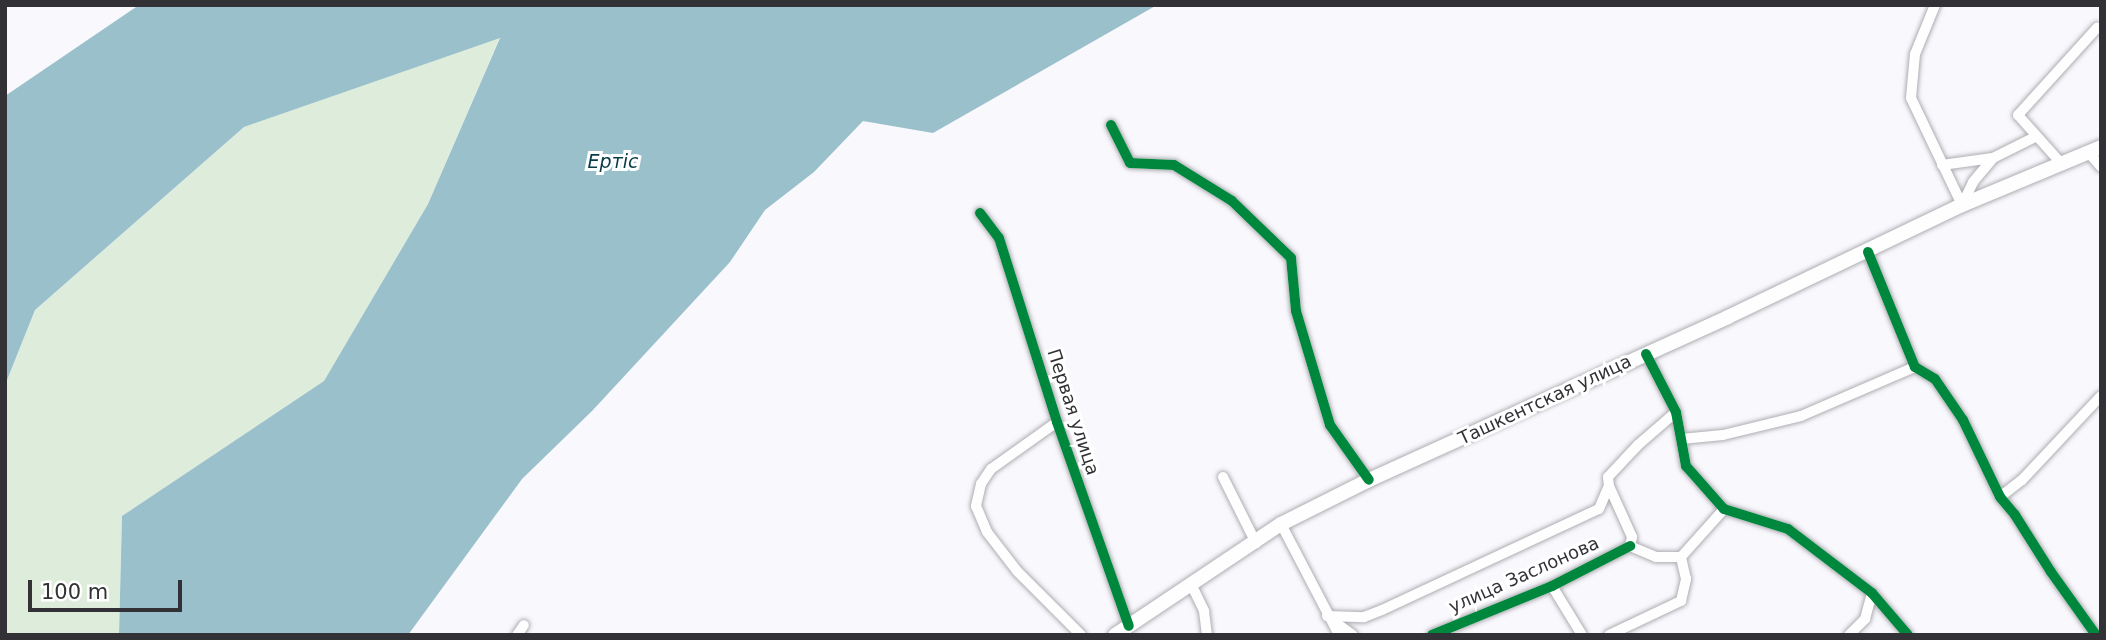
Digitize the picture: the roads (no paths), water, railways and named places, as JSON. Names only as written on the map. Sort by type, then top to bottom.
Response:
[{"type":"main road","name":"Ташкентская улица","points":[[1115,635],[1281,524],[1369,480],[1868,252],[1962,205],[2094,149]]},
{"type":"street","points":[[1936,5],[1915,54],[1911,98],[1962,205]]},
{"type":"street","points":[[2060,162],[2018,115],[2096,28]]},
{"type":"street","points":[[1111,125],[1130,163],[1174,165],[1232,201],[1291,258],[1296,311],[1330,425],[1369,480]]},
{"type":"street","points":[[1942,165],[1993,158],[2035,137]]},
{"type":"street","points":[[2094,149],[2101,167]]},
{"type":"street","points":[[1962,205],[1973,182],[1993,158]]},
{"type":"street","name":"Первая улица","points":[[980,213],[999,238],[1058,422],[1129,626]]},
{"type":"street","points":[[1868,252],[1915,367],[1935,379],[1963,420],[2000,497],[2096,635]]},
{"type":"street","points":[[1646,354],[1676,412],[1686,466],[1724,509],[1788,529],[1872,593],[1908,635]]},
{"type":"street","points":[[1681,439],[1723,435],[1801,416],[1915,367]]},
{"type":"street","points":[[2000,497],[2022,481],[2101,396]]},
{"type":"street","name":"улица Заслонова","points":[[1327,616],[1363,617],[1382,610],[1599,509],[1609,486],[1608,477],[1614,468],[1676,412]]},
{"type":"street","points":[[1058,422],[992,469],[981,484],[976,506],[986,532],[1017,570],[1081,635]]},
{"type":"street","points":[[1223,477],[1256,543]]},
{"type":"street","points":[[1609,486],[1632,537],[1630,546],[1656,557],[1681,557],[1724,509]]},
{"type":"street","points":[[1281,524],[1339,635]]},
{"type":"street","name":"улица Заслонова","points":[[1432,635],[1552,586],[1630,546]]},
{"type":"street","points":[[1609,635],[1681,601],[1686,579],[1681,557]]},
{"type":"street","points":[[1192,586],[1204,611],[1207,635]]},
{"type":"street","points":[[1552,586],[1582,635]]},
{"type":"street","points":[[1849,635],[1865,620],[1872,593]]},
{"type":"street","points":[[1327,616],[1353,635]]},
{"type":"water","name":"Ертіс","points":[[139,5],[1157,5],[933,133],[863,121],[814,172],[765,210],[730,262],[592,411],[522,479],[408,635],[119,635],[122,516],[324,381],[428,204],[500,38],[244,127],[35,310],[5,385],[5,96]]}]
